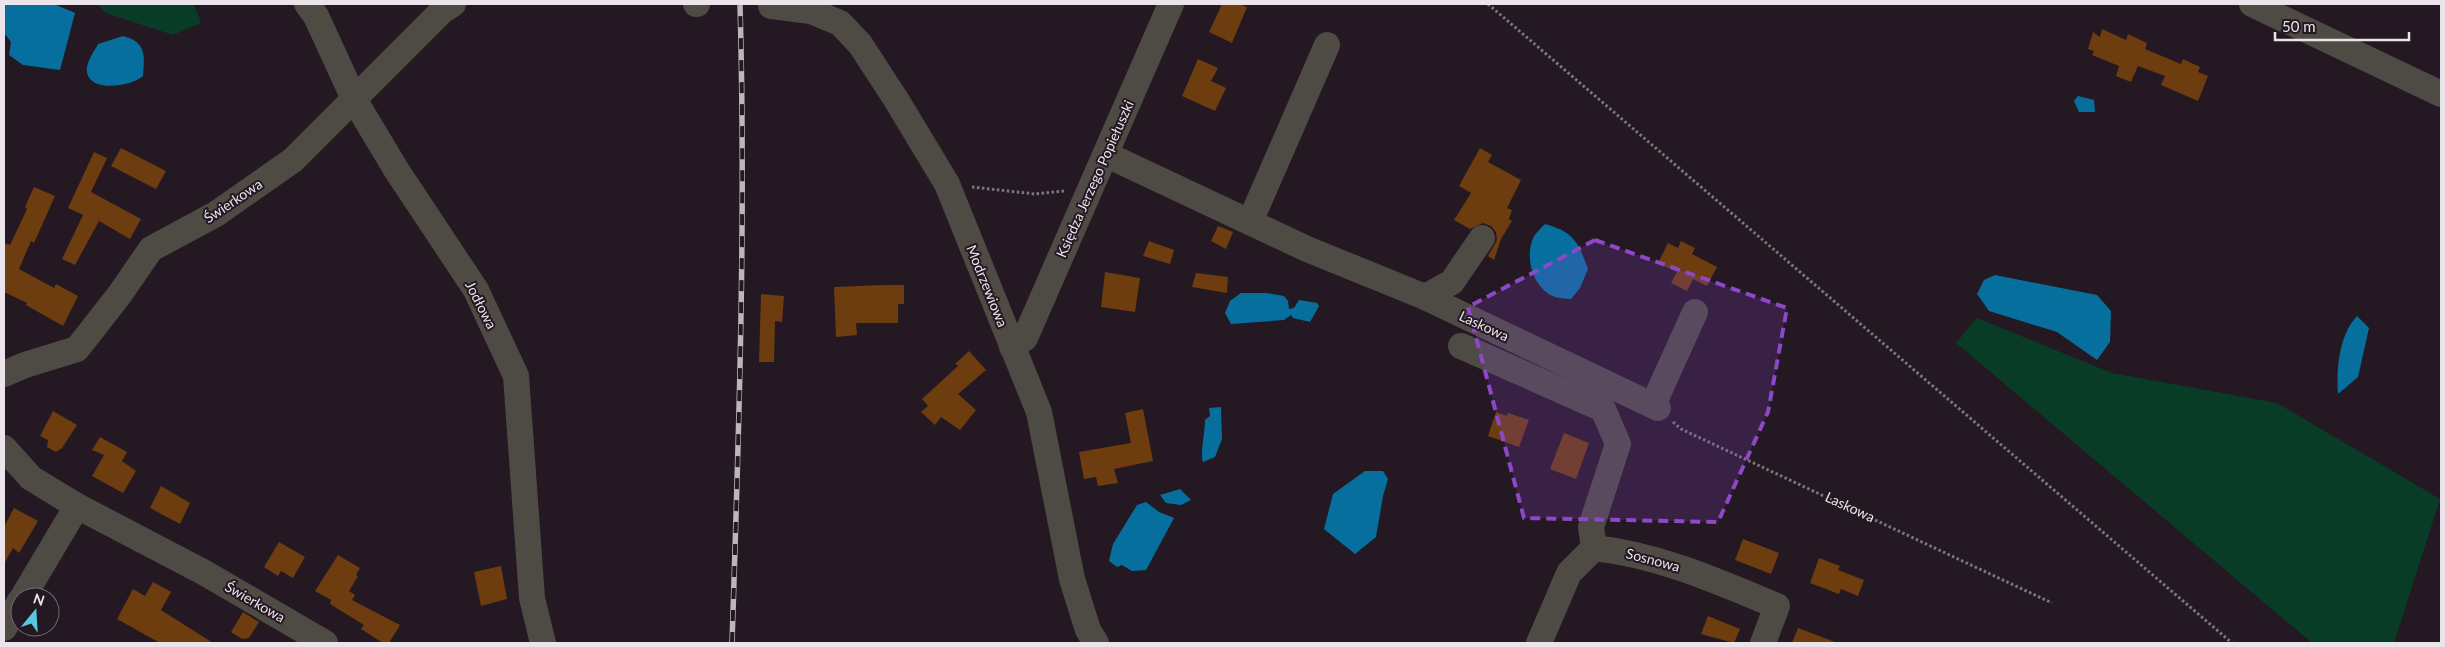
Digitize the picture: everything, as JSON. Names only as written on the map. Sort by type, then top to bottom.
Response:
[{"type":"street","name":"Jodłowa","points":[[307,4],[316,16],[355,101],[397,171],[476,290],[516,376],[532,598],[543,643]]},
{"type":"street","name":"Świerkowa","points":[[4,374],[25,365],[77,349],[120,294],[151,250],[216,214],[293,160],[355,101],[442,11],[453,4]]},
{"type":"street","name":"Księdza Jerzego Popiełuszki","points":[[1012,347],[1025,338],[1171,4]]},
{"type":"street","points":[[2252,4],[2441,94]]},
{"type":"street","name":"Modrzewiowa","points":[[771,6],[811,11],[840,23],[860,44],[947,184],[1039,412],[1072,579],[1088,630],[1096,643]]},
{"type":"street","points":[[1250,222],[1327,45]]},
{"type":"street","name":"Laskowa","points":[[1107,154],[1307,249],[1425,297],[1655,406]]},
{"type":"street","points":[[1425,297],[1452,282],[1482,238]]},
{"type":"street","points":[[1655,406],[1695,312]]},
{"type":"street","points":[[1461,346],[1603,409],[1618,444],[1591,527],[1594,548],[1569,572],[1539,643]]},
{"type":"street","name":"Świerkowa","points":[[4,448],[31,478],[78,506],[205,573],[325,643]]},
{"type":"street","points":[[29,587],[78,506]]},
{"type":"street","name":"Sosnowa","points":[[1594,548],[1621,551],[1675,564],[1777,606],[1762,643]]},
{"type":"path","points":[[1488,4],[2232,643]]},
{"type":"path","points":[[947,184],[1035,194],[1091,189]]},
{"type":"path","name":"Laskowa","points":[[1655,406],[1682,429],[2052,603]]},
{"type":"highlighted area","points":[[1595,240],[1787,308],[1768,412],[1718,522],[1524,518],[1468,307]]},
{"type":"green space","points":[[97,4],[194,4],[201,23],[173,35],[106,13]]},
{"type":"green space","points":[[1977,318],[2112,373],[2277,403],[2440,499],[2394,643],[2312,643],[1956,343]]},
{"type":"water","points":[[4,4],[54,4],[75,13],[60,70],[23,65],[9,55],[11,42],[4,33]]},
{"type":"water","points":[[123,36],[136,42],[142,50],[144,56],[143,76],[130,83],[113,86],[96,83],[90,79],[87,73],[87,65],[98,44]]},
{"type":"water","points":[[2078,96],[2094,100],[2095,112],[2079,112],[2074,101]]},
{"type":"water","points":[[1545,224],[1563,231],[1574,239],[1588,269],[1580,288],[1571,299],[1555,297],[1547,293],[1532,271],[1530,262],[1531,244],[1534,236]]},
{"type":"water","points":[[1995,275],[2097,295],[2111,311],[2110,342],[2097,360],[2057,332],[1989,311],[1977,294],[1984,280]]},
{"type":"water","points":[[1241,293],[1267,293],[1284,296],[1288,301],[1289,309],[1294,308],[1299,300],[1317,303],[1319,306],[1310,322],[1293,318],[1291,315],[1284,320],[1231,324],[1225,313],[1230,301]]},
{"type":"water","points":[[2357,316],[2369,328],[2358,377],[2338,394],[2338,363],[2340,353],[2346,333]]},
{"type":"water","points":[[1221,407],[1222,439],[1215,457],[1203,462],[1205,420],[1210,416],[1209,408]]},
{"type":"water","points":[[1365,471],[1383,471],[1388,479],[1376,537],[1355,554],[1324,529],[1333,494]]},
{"type":"water","points":[[1180,489],[1191,500],[1181,505],[1166,503],[1160,495]]},
{"type":"water","points":[[1146,502],[1159,512],[1174,518],[1146,570],[1132,571],[1122,565],[1117,567],[1109,561],[1113,544],[1137,505]]},
{"type":"building","points":[[1222,4],[1239,4],[1247,7],[1232,43],[1209,32]]},
{"type":"building","points":[[2102,29],[2126,40],[2128,34],[2147,43],[2145,49],[2181,64],[2183,59],[2200,67],[2198,72],[2208,76],[2198,101],[2161,85],[2165,76],[2138,66],[2131,82],[2116,76],[2119,66],[2092,55],[2094,51],[2088,49],[2093,32],[2100,37]]},
{"type":"building","points":[[1198,59],[1218,68],[1211,81],[1226,88],[1215,111],[1182,96]]},
{"type":"building","points":[[121,148],[166,171],[156,189],[111,166]]},
{"type":"building","points":[[1480,148],[1492,155],[1488,162],[1521,180],[1507,208],[1512,210],[1509,219],[1512,221],[1501,239],[1494,260],[1488,256],[1497,240],[1496,232],[1491,226],[1483,223],[1470,229],[1454,220],[1471,193],[1459,186]]},
{"type":"building","points":[[94,152],[107,158],[91,192],[141,219],[130,239],[99,221],[75,265],[62,259],[83,215],[68,208]]},
{"type":"building","points":[[34,187],[55,196],[34,243],[31,241],[19,269],[54,288],[56,284],[78,296],[63,326],[26,305],[27,303],[4,292],[4,243],[10,245],[27,209],[25,207]]},
{"type":"building","points":[[1218,226],[1233,232],[1226,249],[1211,241]]},
{"type":"building","points":[[1149,241],[1174,250],[1170,264],[1143,256]]},
{"type":"building","points":[[1681,241],[1695,248],[1692,254],[1717,267],[1707,286],[1693,279],[1687,291],[1671,283],[1677,272],[1658,263],[1668,243],[1678,248]]},
{"type":"building","points":[[1105,272],[1140,278],[1135,312],[1101,307]]},
{"type":"building","points":[[1196,273],[1228,277],[1227,293],[1192,287]]},
{"type":"building","points":[[904,285],[904,304],[898,304],[898,323],[856,323],[857,335],[836,337],[834,287]]},
{"type":"building","points":[[761,294],[784,296],[782,322],[775,321],[774,362],[759,362]]},
{"type":"building","points":[[969,351],[986,370],[958,394],[976,410],[960,430],[941,417],[935,425],[921,412],[928,406],[922,399],[958,366],[955,364]]},
{"type":"building","points":[[1143,409],[1153,461],[1114,469],[1118,483],[1098,486],[1096,477],[1084,479],[1079,452],[1131,443],[1125,413]]},
{"type":"building","points":[[53,411],[77,425],[62,448],[56,452],[47,447],[48,440],[40,436]]},
{"type":"building","points":[[1496,412],[1507,416],[1508,413],[1529,420],[1519,447],[1488,436]]},
{"type":"building","points":[[1564,433],[1589,443],[1576,479],[1550,469]]},
{"type":"building","points":[[100,437],[127,452],[122,461],[136,471],[123,493],[92,476],[104,455],[92,450]]},
{"type":"building","points":[[161,486],[190,503],[180,524],[150,508]]},
{"type":"building","points":[[14,508],[38,521],[19,553],[13,548],[4,564],[4,527]]},
{"type":"building","points":[[1743,539],[1779,553],[1771,574],[1735,560]]},
{"type":"building","points":[[279,542],[305,557],[293,578],[281,571],[278,576],[264,567]]},
{"type":"building","points":[[338,555],[360,568],[356,575],[358,576],[349,591],[355,595],[352,600],[400,625],[389,643],[383,643],[361,629],[364,625],[330,604],[331,600],[315,591]]},
{"type":"building","points":[[1819,558],[1840,566],[1838,570],[1864,580],[1858,596],[1841,589],[1839,594],[1810,583]]},
{"type":"building","points":[[501,566],[507,599],[481,606],[474,572]]},
{"type":"building","points":[[153,582],[171,592],[161,610],[213,643],[160,643],[117,619],[133,589],[145,596]]},
{"type":"building","points":[[243,612],[259,622],[249,638],[242,639],[231,632]]},
{"type":"building","points":[[1708,616],[1740,629],[1734,643],[1701,634]]},
{"type":"building","points":[[1798,628],[1835,642],[1792,643]]},
{"type":"railway","points":[[732,643],[742,244],[740,4]]}]
